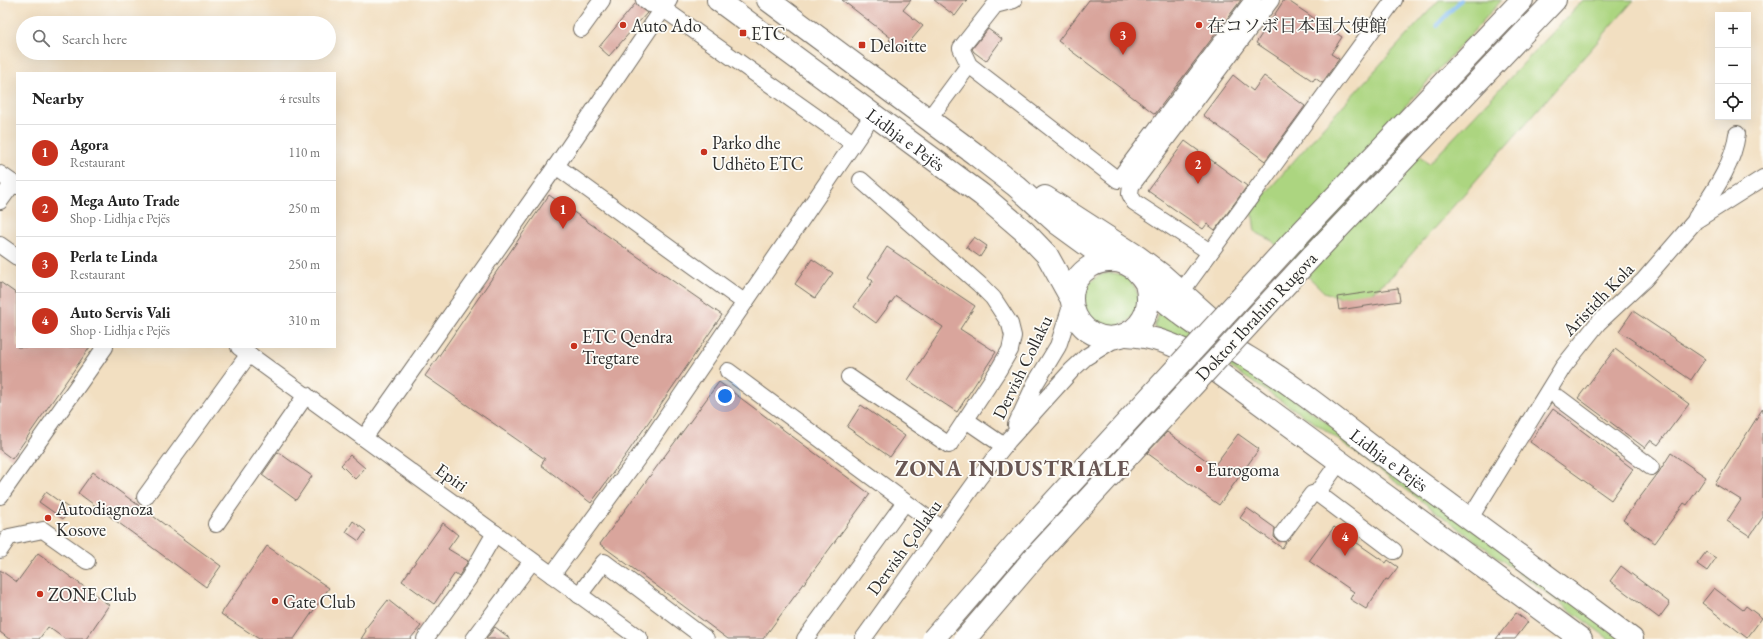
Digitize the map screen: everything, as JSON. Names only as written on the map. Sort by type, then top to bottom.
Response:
[{"type":"highway","name":"Lidhja e Pejës","points":[[718,0],[982,195],[1024,231],[1047,255],[1072,301],[1075,315],[1082,326],[1093,333],[1105,337],[1142,336],[1162,340],[1200,359],[1581,639]]},
{"type":"highway","name":"Lidhja e Pejës","points":[[768,0],[976,154],[1016,186],[1057,223],[1109,260],[1120,262],[1131,267],[1140,274],[1146,284],[1174,310],[1194,325],[1265,368],[1632,639]]},
{"type":"highway","name":"Doktor Ibrahim Rugova","points":[[933,639],[1017,542],[1292,242],[1522,0]]},
{"type":"highway","name":"Doktor Ibrahim Rugova","points":[[965,639],[1034,558],[1312,256],[1555,0]]},
{"type":"highway","points":[[976,154],[1024,183],[1138,257],[1182,291],[1265,368]]},
{"type":"highway","points":[[1072,301],[1076,280],[1082,272],[1099,262],[1109,260]]},
{"type":"highway","points":[[1122,336],[1141,322],[1146,314],[1149,304],[1146,284]]},
{"type":"street","points":[[581,29],[602,0]]},
{"type":"street","points":[[644,0],[669,3]]},
{"type":"street","points":[[1014,0],[995,5],[961,48],[969,65],[1118,180],[1253,0]]},
{"type":"street","points":[[1210,252],[1134,202],[1130,194],[1131,186],[1271,0]]},
{"type":"street","points":[[1182,291],[1394,0]]},
{"type":"street","points":[[669,3],[677,19],[853,143]]},
{"type":"street","points":[[364,438],[669,3]]},
{"type":"street","points":[[929,119],[969,65]]},
{"type":"street","points":[[552,575],[646,447],[873,115]]},
{"type":"street","points":[[1694,221],[1714,191],[1728,165],[1735,148],[1737,134]]},
{"type":"street","points":[[556,166],[744,302]]},
{"type":"street","name":"Aristidh Kola","points":[[1470,518],[1563,367],[1598,323],[1644,280],[1694,221],[1763,178]]},
{"type":"street","points":[[849,377],[949,445],[999,369],[1010,350],[1013,336],[1010,324],[993,298],[861,180]]},
{"type":"street","points":[[0,201],[10,181]]},
{"type":"street","points":[[0,245],[16,256]]},
{"type":"street","name":"Dervish Collaku","points":[[1006,444],[1035,384],[1058,346],[1072,301]]},
{"type":"street","name":"Dervish Collaku","points":[[1006,444],[1072,370],[1086,357],[1122,336]]},
{"type":"street","points":[[0,496],[104,348]]},
{"type":"street","points":[[145,497],[244,350]]},
{"type":"street","name":"Epiri","points":[[244,350],[640,639]]},
{"type":"street","points":[[728,371],[942,529]]},
{"type":"street","points":[[216,524],[306,395]]},
{"type":"street","points":[[1559,398],[1652,467]]},
{"type":"street","points":[[966,420],[1006,444]]},
{"type":"street","name":"Dervish Çollaku","points":[[863,639],[942,529],[1006,444]]},
{"type":"street","points":[[1283,532],[1312,494],[1317,493],[1340,461]]},
{"type":"street","points":[[1317,493],[1394,551]]},
{"type":"street","points":[[805,639],[905,502]]},
{"type":"street","points":[[0,550],[9,537],[43,530],[87,561]]},
{"type":"street","points":[[425,639],[469,578],[495,534]]},
{"type":"street","points":[[474,639],[532,560]]},
{"type":"street","points":[[579,595],[604,562],[706,639]]},
{"type":"green space","points":[[1439,0],[1502,0],[1389,124],[1429,164],[1583,0],[1634,0],[1393,275],[1358,304],[1324,292],[1271,240],[1255,232],[1252,209],[1326,124]]},
{"type":"green space","points":[[1106,273],[1116,273],[1126,277],[1134,285],[1138,295],[1138,305],[1134,315],[1126,323],[1116,327],[1106,327],[1096,323],[1088,315],[1084,305],[1084,295],[1088,285],[1096,277]]},
{"type":"green space","points":[[1161,308],[1308,409],[1623,639],[1609,639],[1324,429],[1198,346],[1154,327]]},
{"type":"building","points":[[842,0],[911,0],[903,10],[923,26],[902,51],[889,40],[891,38]]},
{"type":"building","points":[[934,0],[967,0],[955,16]]},
{"type":"building","points":[[1089,0],[1241,0],[1155,114],[1058,41]]},
{"type":"building","points":[[1284,0],[1287,0],[1342,37],[1331,54],[1339,59],[1322,83],[1315,78],[1313,81],[1256,43]]},
{"type":"building","points":[[635,4],[647,13],[609,56],[599,47]]},
{"type":"building","points":[[988,29],[1002,39],[986,61],[972,49]]},
{"type":"building","points":[[1233,75],[1253,91],[1264,76],[1305,106],[1265,161],[1203,115]]},
{"type":"building","points":[[1185,141],[1247,186],[1215,230],[1207,224],[1203,229],[1148,191]]},
{"type":"building","name":"ETC Qendra Tregtare","points":[[549,195],[722,315],[628,452],[591,503],[541,465],[545,459],[425,376]]},
{"type":"building","points":[[974,237],[987,246],[980,257],[966,247]]},
{"type":"building","points":[[887,247],[975,306],[960,329],[996,352],[957,412],[908,380],[943,327],[896,296],[876,323],[854,307],[873,281],[868,277]]},
{"type":"building","points":[[812,259],[833,273],[815,298],[795,284]]},
{"type":"building","points":[[0,282],[16,293],[16,348],[89,348],[12,459],[0,450]]},
{"type":"building","points":[[1398,288],[1400,301],[1339,310],[1337,297]]},
{"type":"building","points":[[1633,311],[1705,359],[1691,380],[1619,331]]},
{"type":"building","points":[[1615,349],[1689,404],[1658,445],[1651,440],[1645,448],[1578,398]]},
{"type":"building","points":[[719,382],[870,494],[763,639],[728,639],[600,544]]},
{"type":"building","points":[[861,405],[905,436],[890,457],[847,427]]},
{"type":"building","points":[[1763,408],[1763,517],[1750,536],[1727,521],[1741,500],[1715,484]]},
{"type":"building","points":[[1553,409],[1633,469],[1611,500],[1530,442]]},
{"type":"building","points":[[1167,432],[1214,466],[1238,434],[1259,449],[1219,505],[1147,453]]},
{"type":"building","points":[[278,452],[312,476],[296,500],[262,475]]},
{"type":"building","points":[[1671,453],[1706,477],[1687,505],[1684,503],[1655,543],[1623,520],[1659,472]]},
{"type":"building","points":[[350,455],[365,468],[355,479],[341,465]]},
{"type":"building","points":[[93,472],[221,566],[206,587],[78,493]]},
{"type":"building","points":[[46,492],[70,509],[63,519],[39,502]]},
{"type":"building","points":[[1247,508],[1275,528],[1274,537],[1278,541],[1286,542],[1282,548],[1240,518]]},
{"type":"building","points":[[353,521],[366,531],[359,541],[346,532]]},
{"type":"building","points":[[443,523],[458,535],[448,549],[468,561],[459,576],[455,573],[434,604],[402,581]]},
{"type":"building","points":[[1334,527],[1386,563],[1388,560],[1398,567],[1388,580],[1386,579],[1366,609],[1350,599],[1354,592],[1309,561]]},
{"type":"building","name":"Gate Club","points":[[267,546],[329,588],[294,639],[259,639],[221,614]]},
{"type":"building","points":[[1706,552],[1716,558],[1707,571],[1697,564]]},
{"type":"building","name":"ZONE Club","points":[[38,553],[109,605],[86,639],[65,639],[48,627],[39,639],[9,639],[0,632],[0,570],[17,582]]},
{"type":"building","points":[[1621,566],[1670,603],[1659,618],[1610,581]]},
{"type":"building","points":[[1714,588],[1743,610],[1746,606],[1762,618],[1747,638],[1702,603]]},
{"type":"building","points":[[388,600],[421,626],[410,639],[361,639],[366,631],[365,629]]},
{"type":"building","points":[[1516,613],[1528,622],[1515,639],[1496,639]]},
{"type":"building","points":[[495,627],[511,639],[486,639]]},
{"type":"waterway","points":[[1437,25],[1461,0]]},
{"type":"place","name":"Auto Ado","points":[[623,25]]},
{"type":"place","name":"在コソボ日本国大使館","points":[[1199,25]]},
{"type":"place","name":"ETC","points":[[743,33]]},
{"type":"place","name":"Deloitte","points":[[862,45]]},
{"type":"place","name":"Perla te Linda","points":[[1123,55]]},
{"type":"place","name":"Parko dhe Udhëto ETC","points":[[704,152]]},
{"type":"place","name":"Mega Auto Trade","points":[[1198,184]]},
{"type":"place","name":"Agora","points":[[563,229]]},
{"type":"place","name":"ETC Qendra Tregtare","points":[[574,346]]},
{"type":"place","name":"Eurogoma","points":[[1199,469]]},
{"type":"place","name":"Autodiagnoza Kosove","points":[[48,518]]},
{"type":"place","name":"Auto Servis Vali","points":[[1345,556]]},
{"type":"place","name":"ZONE Club","points":[[40,594]]},
{"type":"place","name":"Gate Club","points":[[275,601]]},
{"type":"district","name":"ZONA INDUSTRIALE","points":[[1013,468]]}]
